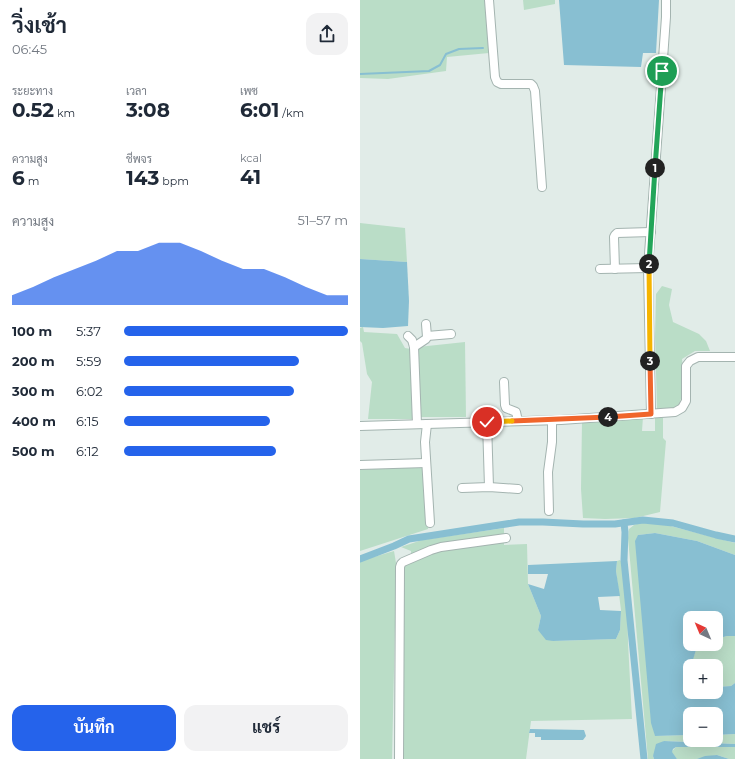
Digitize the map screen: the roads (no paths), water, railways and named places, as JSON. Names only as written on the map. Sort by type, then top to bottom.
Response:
[{"type":"street","points":[[489,0],[495,77],[497,82],[501,84],[531,84],[534,86],[542,186]]},
{"type":"street","points":[[651,414],[648,268],[666,25],[666,0]]},
{"type":"street","points":[[615,269],[615,234],[651,232]]},
{"type":"street","points":[[600,269],[648,268]]},
{"type":"street","points":[[414,347],[426,339],[426,324]]},
{"type":"street","points":[[427,336],[451,334]]},
{"type":"street","points":[[408,336],[412,340],[414,347],[417,424]]},
{"type":"street","points":[[360,426],[552,420],[675,412],[682,408],[686,401],[686,366],[690,361],[698,357],[735,357]]},
{"type":"street","points":[[504,382],[506,408],[516,412],[518,421]]},
{"type":"street","points":[[549,511],[548,472],[552,442],[552,420]]},
{"type":"street","points":[[487,422],[489,487]]},
{"type":"street","points":[[427,424],[425,442],[430,523]]},
{"type":"street","points":[[360,465],[426,464]]},
{"type":"street","points":[[462,488],[489,487],[518,489]]},
{"type":"street","points":[[399,759],[401,564],[441,547],[506,538]]},
{"type":"water","points":[[559,0],[659,0],[656,53],[643,53],[641,67],[564,65]]},
{"type":"water","points":[[360,259],[407,262],[409,301],[408,326],[383,328],[360,327]]},
{"type":"water","points":[[655,533],[697,541],[735,555],[735,636],[723,637],[723,611],[683,611],[683,651],[696,651],[693,659],[683,659],[683,699],[723,699],[723,687],[731,686],[735,683],[735,734],[723,735],[723,707],[683,707],[683,735],[655,736],[651,723],[635,541],[638,535]]},
{"type":"water","points":[[617,561],[616,571],[620,596],[598,597],[600,610],[621,611],[620,630],[616,639],[546,640],[538,630],[541,616],[528,584],[544,589],[548,574],[528,574],[528,565]]},
{"type":"water","points":[[530,729],[584,730],[586,736],[583,740],[541,740],[541,737],[535,737],[535,733],[529,733]]},
{"type":"water","points":[[664,741],[683,742],[683,747],[676,747],[673,749],[672,752],[677,759],[654,759],[653,756],[656,744]]},
{"type":"water","points":[[723,743],[735,744],[735,747],[723,747]]},
{"type":"water","points":[[717,755],[729,759],[697,759],[705,756]]},
{"type":"waterway","points":[[360,74],[429,71],[440,65],[446,54],[459,49],[483,48]]},
{"type":"waterway","points":[[360,559],[409,539],[519,522],[615,524],[643,520],[673,523],[735,539]]},
{"type":"waterway","points":[[624,523],[624,560],[644,759]]}]
